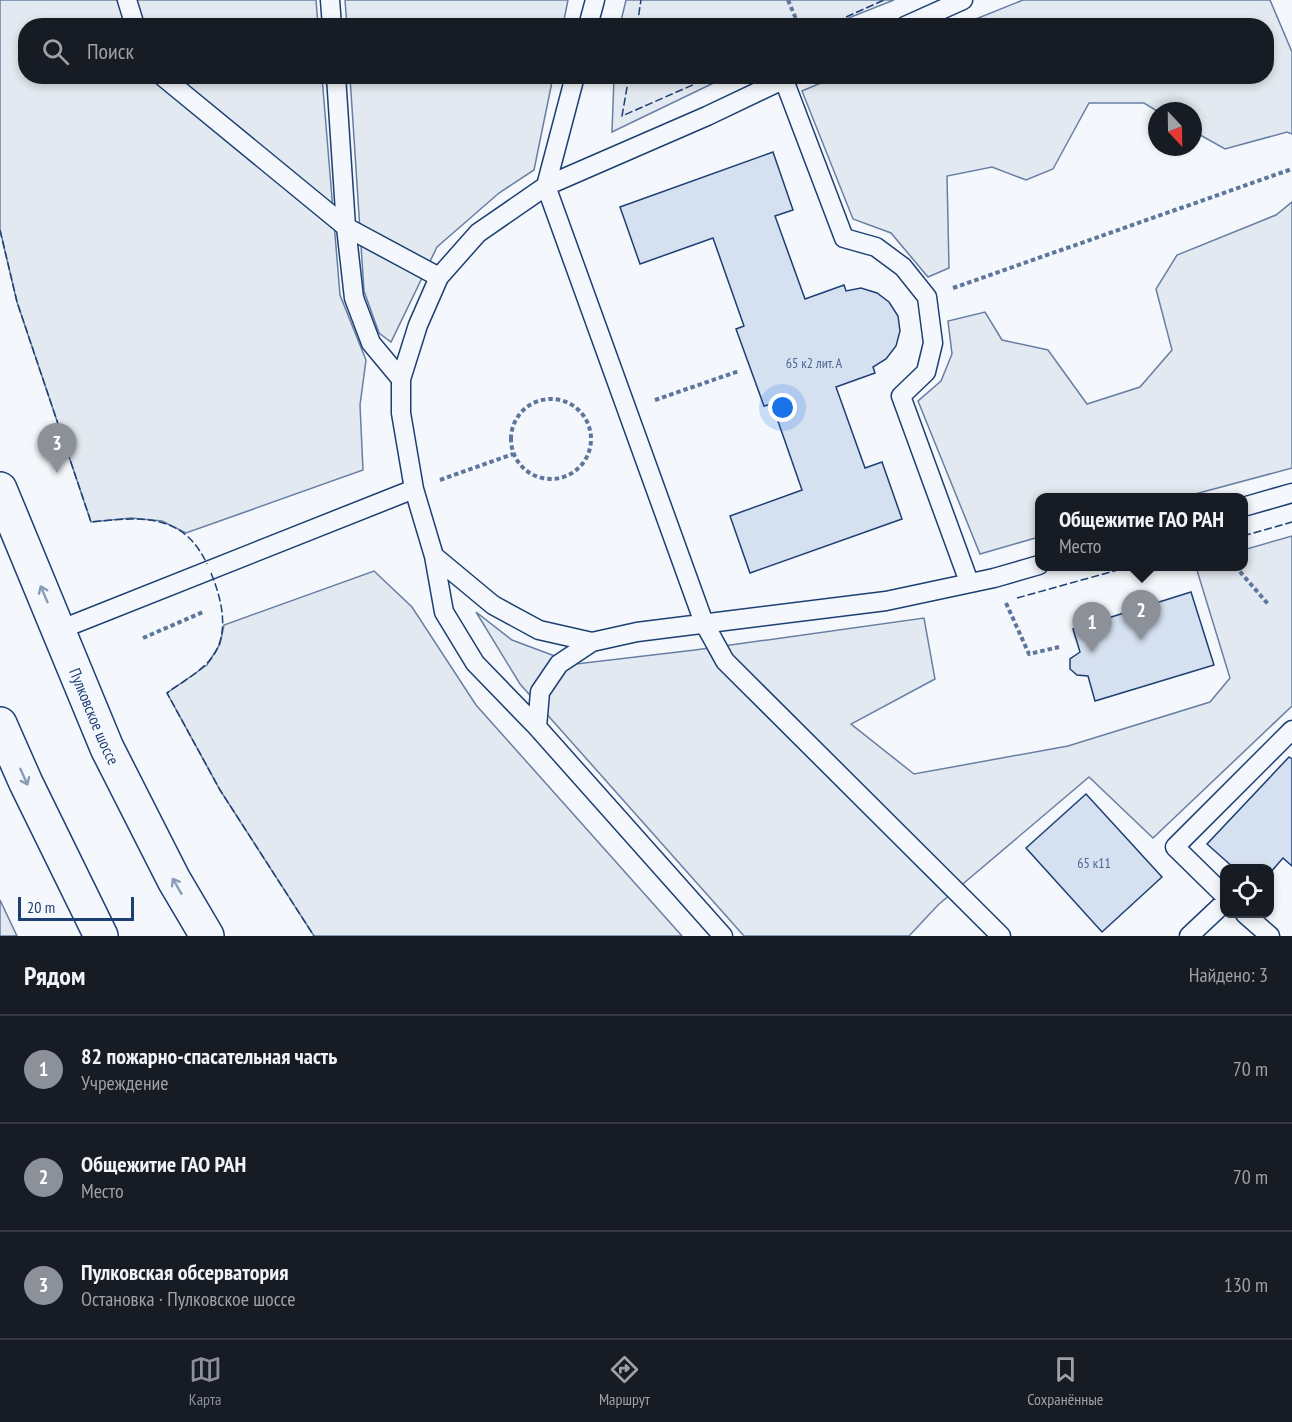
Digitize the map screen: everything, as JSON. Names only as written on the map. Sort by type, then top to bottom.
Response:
[{"type":"highway","name":"Пулковское шоссе","points":[[0,489],[107,748],[174,880],[207,936]]},
{"type":"highway","points":[[0,724],[26,783],[101,936]]},
{"type":"lane","points":[[127,0],[133,18]]},
{"type":"lane","points":[[330,0],[331,18]]},
{"type":"lane","points":[[590,18],[595,0]]},
{"type":"lane","points":[[923,18],[963,0]]},
{"type":"lane","points":[[172,84],[346,227],[439,277]]},
{"type":"lane","points":[[337,84],[346,227],[354,298],[370,343],[401,379]]},
{"type":"lane","points":[[573,84],[546,186],[704,623],[725,661],[1001,936]]},
{"type":"lane","points":[[723,936],[537,727],[475,663],[444,612],[434,556],[414,489],[401,413],[401,379],[418,325],[439,277],[478,233],[546,186],[775,84]]},
{"type":"lane","points":[[790,84],[844,238],[876,247],[903,267],[927,297],[933,343],[926,372],[901,396],[969,582]]},
{"type":"lane","points":[[58,630],[414,489]]},
{"type":"lane","points":[[1248,506],[1292,493]]},
{"type":"lane","points":[[434,556],[493,605],[539,630],[592,642]]},
{"type":"lane","points":[[537,727],[540,692],[559,664],[592,642],[637,632],[886,601],[994,578],[1035,566]]},
{"type":"lane","points":[[1220,891],[1175,847],[1292,730]]},
{"type":"lane","points":[[1189,936],[1220,907]]},
{"type":"lane","points":[[1250,918],[1270,936]]},
{"type":"path","points":[[788,0],[796,18]]},
{"type":"path","points":[[927,297],[1292,169]]},
{"type":"path","points":[[589,423],[739,371]]},
{"type":"path","points":[[551,398],[567,401],[580,410],[589,423],[592,439],[589,454],[580,468],[566,477],[551,480],[535,477],[522,468],[513,454],[510,439],[513,423],[522,410],[535,401],[551,398]]},
{"type":"path","points":[[414,489],[513,454]]},
{"type":"path","points":[[1239,571],[1268,604]]},
{"type":"path","points":[[994,578],[1029,654],[1059,647]]},
{"type":"path","points":[[143,638],[203,612]]},
{"type":"shaded area","points":[[0,0],[316,0],[317,18],[18,18],[18,84],[323,84],[340,295],[366,360],[360,405],[363,470],[186,533],[162,521],[131,518],[91,522],[17,302],[0,230]]},
{"type":"shaded area","points":[[345,0],[568,0],[564,18],[346,18]]},
{"type":"shaded area","points":[[626,0],[894,0],[849,18],[622,18]]},
{"type":"shaded area","points":[[1023,0],[1270,0],[1292,52],[1292,134],[1287,132],[1225,149],[1202,136],[1202,102],[1148,102],[1148,105],[1144,103],[1089,103],[1053,169],[1026,180],[992,167],[947,176],[949,268],[928,277],[891,233],[853,219],[802,91],[818,84],[1274,84],[1274,18],[978,18]]},
{"type":"shaded area","points":[[350,84],[552,84],[534,170],[499,193],[437,247],[391,342],[379,333],[364,291]]},
{"type":"shaded area","points":[[614,84],[711,84],[612,132]]},
{"type":"shaded area","points":[[1292,202],[1292,468],[1199,493],[1035,493],[1035,538],[980,554],[918,401],[941,381],[952,354],[948,321],[985,312],[1002,340],[1048,350],[1087,404],[1140,387],[1172,350],[1156,289],[1177,255],[1276,215]]},
{"type":"shaded area","points":[[1292,536],[1292,706],[1153,838],[1089,777],[938,905],[909,936],[744,936],[520,684],[476,612],[512,640],[576,664],[924,618],[935,679],[851,724],[914,774],[1068,746],[1210,702],[1230,678],[1197,571],[1248,571],[1248,549]]},
{"type":"shaded area","points":[[374,571],[412,607],[476,705],[682,936],[314,936],[220,790],[167,693],[207,665],[220,644],[224,625]]},
{"type":"shaded area","points":[[0,900],[17,936],[0,936]]},
{"type":"building","points":[[773,152],[793,210],[775,216],[805,299],[844,285],[846,291],[861,288],[877,293],[889,302],[898,316],[900,331],[896,346],[886,359],[873,367],[875,373],[836,387],[865,468],[882,462],[902,519],[750,573],[730,516],[802,490],[772,404],[764,406],[736,329],[744,326],[713,238],[640,264],[620,207]]},
{"type":"building","points":[[1191,592],[1214,665],[1095,701],[1088,676],[1077,675],[1070,669],[1070,659],[1080,652],[1073,629]]},
{"type":"building","points":[[1289,757],[1292,759],[1292,866],[1283,858],[1274,868],[1274,864],[1230,864],[1207,844]]},
{"type":"building","points":[[1086,794],[1162,877],[1102,932],[1026,848]]},
{"type":"fence","points":[[638,18],[641,0]]},
{"type":"fence","points":[[844,18],[884,0]]},
{"type":"fence","points":[[628,84],[622,116],[695,84]]},
{"type":"fence","points":[[0,230],[17,302],[91,522],[143,519],[173,527],[186,535],[197,547],[207,564]]},
{"type":"fence","points":[[1248,535],[1292,522]]},
{"type":"fence","points":[[1017,598],[1114,571]]},
{"type":"fence","points":[[211,573],[219,596],[223,621],[219,645],[205,665],[167,693],[220,790],[314,936]]},
{"type":"place","name":"Пулковская обсерватория","points":[[57,473]]},
{"type":"place","name":"Общежитие ГАО РАН","points":[[1141,640]]},
{"type":"place","name":"82 пожарно-спасательная часть","points":[[1092,652]]}]
